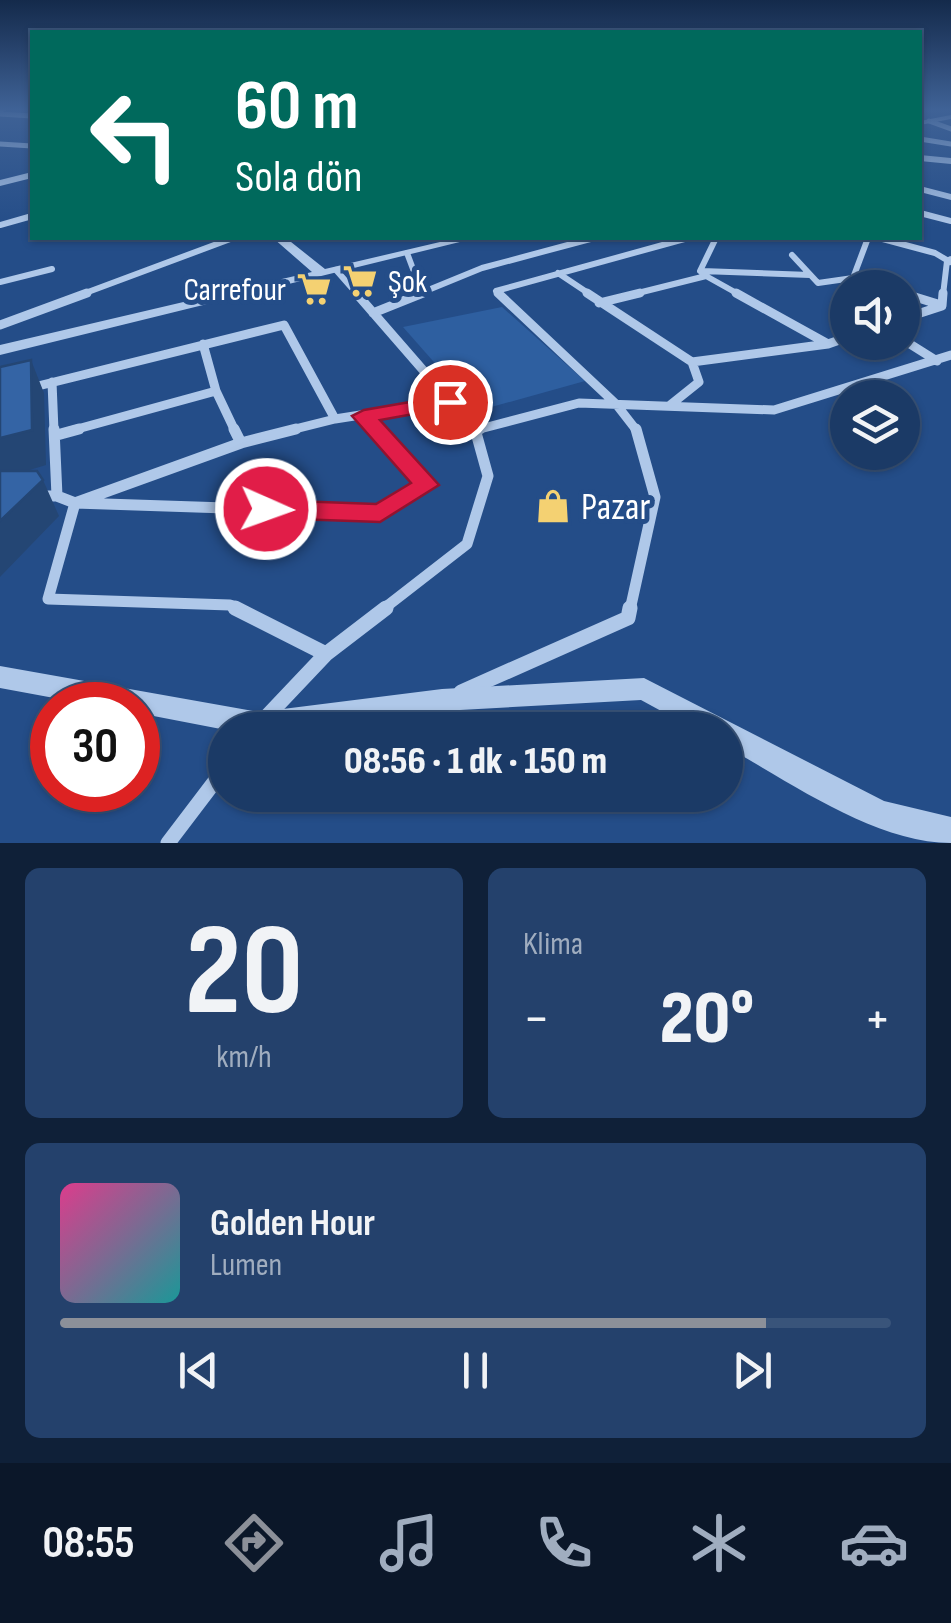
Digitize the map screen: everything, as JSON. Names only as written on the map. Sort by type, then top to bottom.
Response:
[{"type":"street","points":[[922,158],[951,161]]},
{"type":"street","points":[[0,183],[30,176]]},
{"type":"street","points":[[922,190],[951,197]]},
{"type":"street","points":[[922,213],[951,220]]},
{"type":"street","points":[[0,224],[30,216]]},
{"type":"street","points":[[0,326],[228,240]]},
{"type":"street","points":[[271,712],[326,654],[468,544],[488,476],[476,430],[373,313],[329,271],[282,240]]},
{"type":"street","points":[[410,253],[420,240]]},
{"type":"street","points":[[0,350],[462,240]]},
{"type":"street","points":[[373,313],[482,268],[587,240]]},
{"type":"street","points":[[442,700],[628,618],[655,497],[636,428],[616,404],[496,291],[681,240]]},
{"type":"street","points":[[703,274],[715,240]]},
{"type":"street","points":[[857,270],[867,240]]},
{"type":"street","points":[[886,240],[950,261],[942,306]]},
{"type":"street","points":[[410,253],[422,293]]},
{"type":"street","points":[[792,255],[818,283],[830,281]]},
{"type":"street","points":[[0,282],[52,269]]},
{"type":"street","points":[[558,273],[692,362],[699,382],[668,406]]},
{"type":"street","points":[[599,303],[703,274],[810,275]]},
{"type":"street","points":[[703,274],[828,344]]},
{"type":"street","points":[[920,299],[942,306]]},
{"type":"street","points":[[920,313],[942,306]]},
{"type":"street","points":[[17,391],[284,325],[335,419]]},
{"type":"street","points":[[203,344],[216,391],[242,442]]},
{"type":"street","points":[[692,362],[828,344]]},
{"type":"street","points":[[920,350],[937,361]]},
{"type":"street","points":[[476,430],[579,403],[774,410],[951,355]]},
{"type":"street","points":[[52,382],[57,496]]},
{"type":"street","points":[[57,435],[216,391]]},
{"type":"street","points":[[76,503],[242,442],[335,419],[450,402]]},
{"type":"street","points":[[19,496],[57,496],[76,503],[380,513],[426,485],[364,416]]},
{"type":"street","points":[[76,503],[48,600],[230,605],[326,654]]},
{"type":"street","points":[[0,677],[208,717]]},
{"type":"street","points":[[360,712],[442,700],[644,690],[686,712]]},
{"type":"street","points":[[743,742],[880,815],[951,832]]},
{"type":"street","points":[[168,843],[208,790]]},
{"type":"shaded area","points":[[502,307],[585,381],[477,411],[403,327]]},
{"type":"building","points":[[31,360],[32,430],[0,438],[0,367]]},
{"type":"building","points":[[0,471],[37,471],[43,480],[0,521]]},
{"type":"place","name":"Şok","points":[[360,281]]},
{"type":"place","name":"Carrefour","points":[[314,289]]},
{"type":"place","name":"Pazar","points":[[553,506]]},
{"type":"route","points":[[266,509],[380,513],[426,485],[364,416],[450,402]]}]
